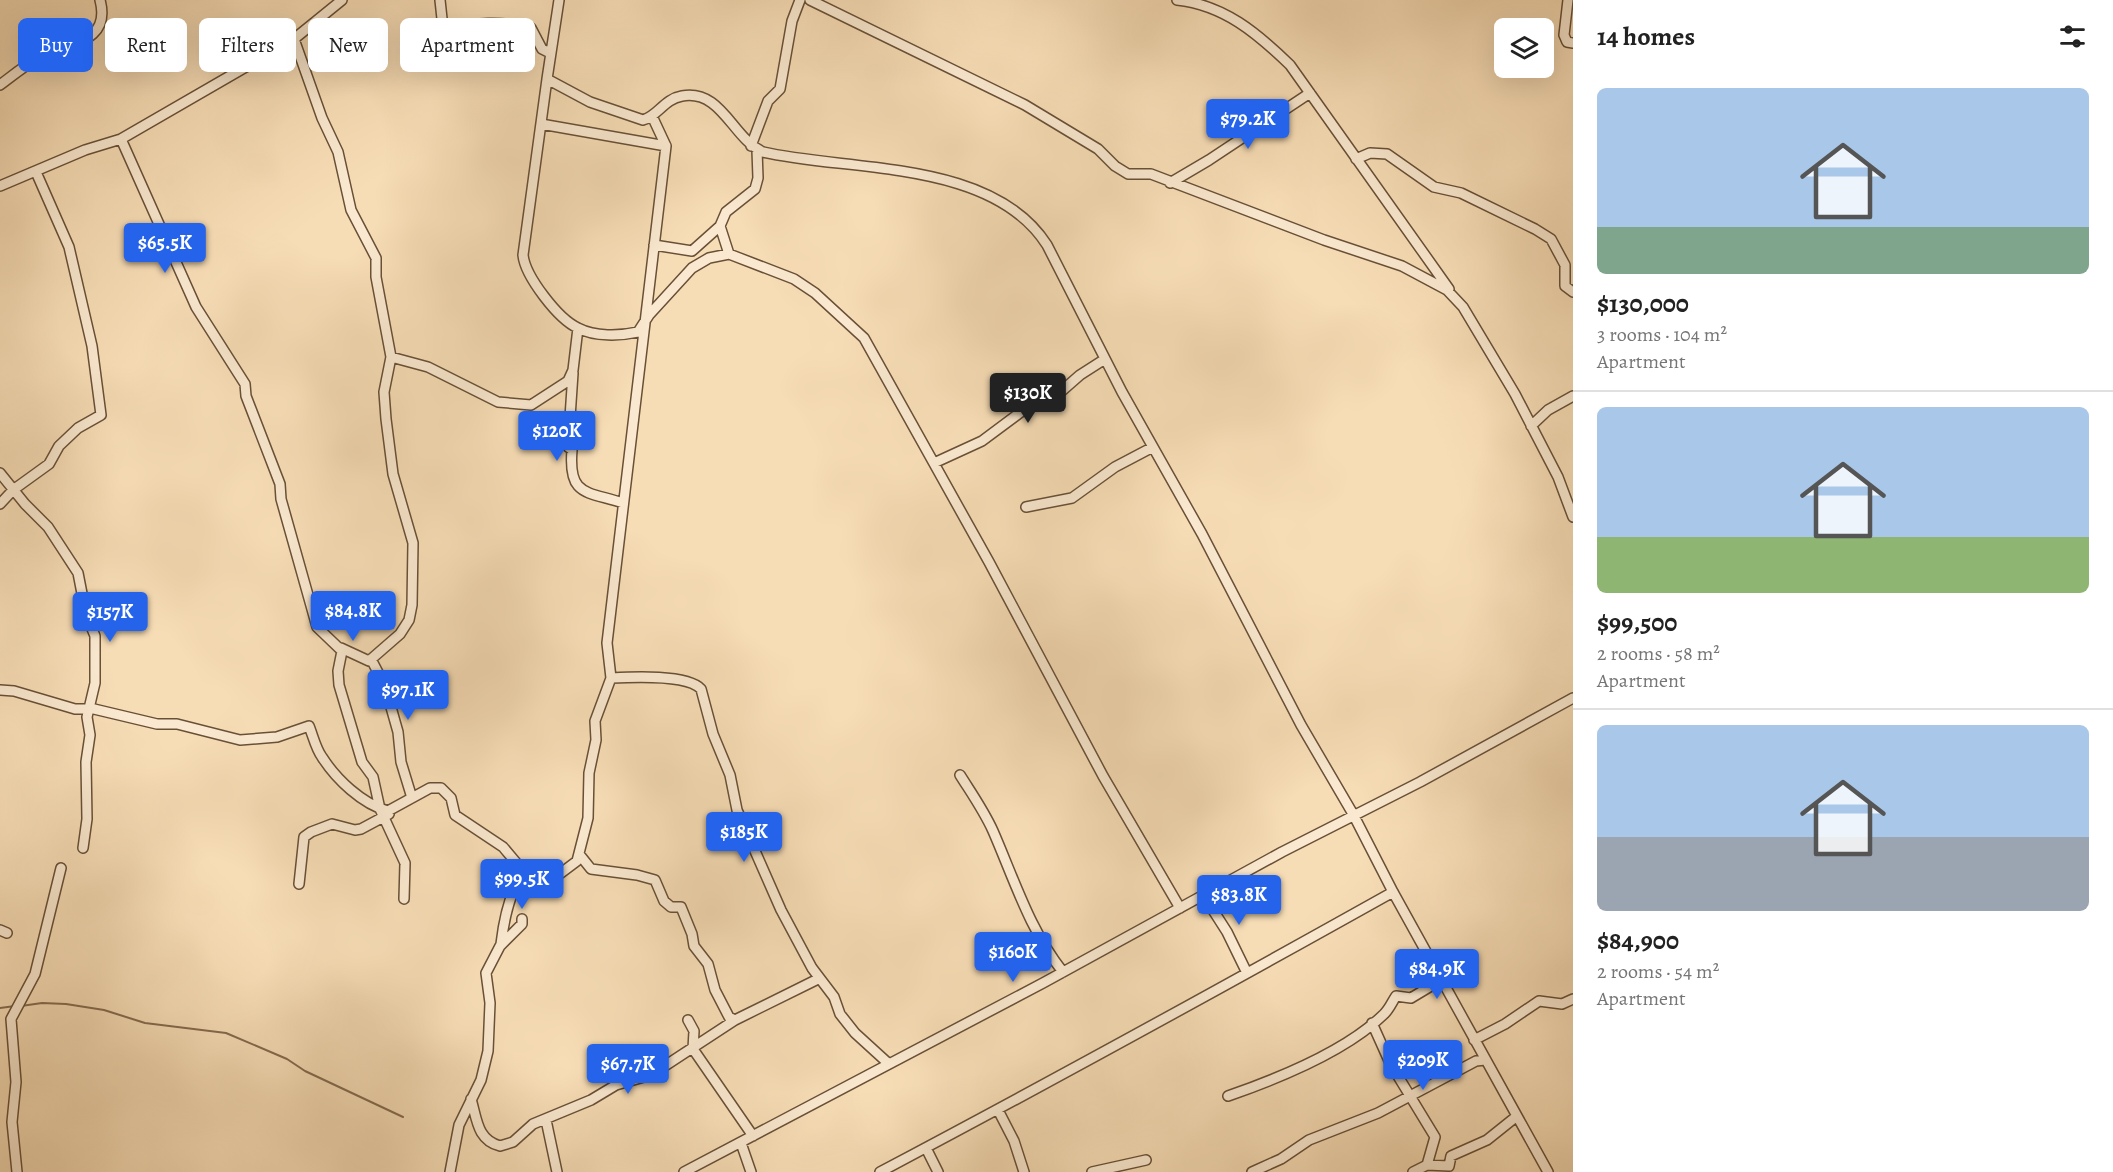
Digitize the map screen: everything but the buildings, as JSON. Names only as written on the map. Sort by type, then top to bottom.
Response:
[{"type":"street","points":[[1,82],[39,57],[73,46],[96,32],[102,14],[100,0]]},
{"type":"street","points":[[296,37],[342,0]]},
{"type":"street","points":[[440,0],[443,28],[491,22],[513,23],[531,28],[542,50],[550,53]]},
{"type":"street","points":[[559,0],[523,255],[524,266],[550,302],[578,328],[588,332],[627,335],[638,332],[649,315],[692,268],[725,254]]},
{"type":"street","points":[[692,251],[720,226],[726,212],[755,189],[758,178],[754,148],[768,101],[780,88],[792,21],[800,0]]},
{"type":"street","points":[[810,0],[1025,105],[1098,149],[1115,166],[1128,174],[1151,174],[1170,183],[1402,266],[1452,295]]},
{"type":"street","points":[[1177,0],[1193,2],[1225,13],[1264,40],[1290,65],[1452,295],[1463,307],[1494,357],[1558,477],[1573,517]]},
{"type":"street","points":[[1568,0],[1564,35],[1567,42],[1573,43]]},
{"type":"street","points":[[121,139],[196,307],[245,384],[246,396],[280,484],[280,499],[317,627],[341,648],[365,660],[371,659],[400,634],[409,620],[415,576],[413,543],[393,474],[386,419],[384,392],[391,357],[376,277],[376,258],[351,210],[338,152],[322,118],[296,45]]},
{"type":"street","points":[[0,186],[85,150],[121,139],[237,72]]},
{"type":"street","points":[[547,79],[591,102],[635,120],[643,120],[652,116],[671,99],[702,96],[717,106],[754,148],[774,155],[961,185],[1017,212],[1033,226],[1047,245],[1105,359],[1301,725],[1353,814],[1393,892],[1548,1172]]},
{"type":"street","points":[[1170,183],[1310,93]]},
{"type":"street","points":[[299,884],[304,837],[310,831],[332,824],[355,830],[361,829],[382,813],[396,809],[430,788],[441,788],[451,798],[455,815],[479,829],[506,850],[519,866],[542,867],[561,873],[570,868],[579,854],[588,818],[589,773],[596,740],[595,721],[611,678],[607,642],[666,146],[652,116]]},
{"type":"street","points":[[541,124],[666,146]]},
{"type":"street","points":[[1356,159],[1370,153],[1387,154],[1434,187],[1461,193],[1535,229],[1551,239],[1565,266],[1565,286],[1573,292]]},
{"type":"street","points":[[0,504],[13,490],[49,464],[59,446],[78,428],[101,415],[92,346],[69,247],[36,172]]},
{"type":"street","points":[[720,226],[725,254]]},
{"type":"street","points":[[654,245],[725,254],[794,279],[853,325],[864,338],[1103,776],[1180,908]]},
{"type":"street","points":[[578,328],[568,447],[572,450],[573,481],[577,487],[588,494],[623,503]]},
{"type":"street","points":[[391,357],[428,367],[498,402],[531,405],[568,381],[573,370]]},
{"type":"street","points":[[934,463],[982,441],[1029,406],[1056,396],[1080,375],[1105,359]]},
{"type":"street","points":[[1531,426],[1548,410],[1573,396]]},
{"type":"street","points":[[1026,507],[1072,498],[1115,467],[1153,447]]},
{"type":"street","points":[[0,473],[48,528],[78,573],[97,651],[95,683],[89,709],[87,819],[83,848]]},
{"type":"street","points":[[341,648],[339,685],[362,762],[373,777],[382,813],[405,863],[404,899]]},
{"type":"street","points":[[371,659],[385,686],[398,732],[403,768],[412,798]]},
{"type":"street","points":[[611,678],[688,680],[701,689],[713,734],[730,775],[737,810],[760,866],[818,979],[834,997],[840,1014],[855,1033],[889,1064]]},
{"type":"street","points":[[0,690],[75,709],[89,709],[157,724],[177,724],[240,740],[277,737],[309,726],[322,757],[338,778],[382,813]]},
{"type":"street","points":[[684,1172],[1063,972],[1353,814],[1420,782],[1573,698]]},
{"type":"street","points":[[960,775],[976,798],[992,830],[1026,909],[1049,955],[1063,972]]},
{"type":"street","points":[[579,854],[591,869],[637,875],[655,880],[664,901],[671,907],[681,907],[692,934],[694,946],[708,964],[715,990],[729,1017],[735,1020]]},
{"type":"street","points":[[17,1172],[12,1122],[16,1082],[11,1019],[35,974],[61,868]]},
{"type":"street","points":[[500,946],[503,925],[517,880],[526,868]]},
{"type":"street","points":[[880,1172],[998,1110],[1393,892]]},
{"type":"street","points":[[1203,896],[1227,933],[1247,973]]},
{"type":"street","points":[[450,1172],[459,1125],[481,1080],[490,1035],[490,1003],[485,976],[500,946],[522,924],[522,919]]},
{"type":"street","points":[[471,1099],[477,1126],[484,1138],[500,1146],[513,1142],[533,1124],[591,1100],[616,1085],[651,1075],[735,1020],[818,979]]},
{"type":"street","points":[[1228,1096],[1279,1078],[1348,1040],[1385,1014],[1396,996],[1411,998],[1441,980]]},
{"type":"street","points":[[1474,1040],[1539,1001],[1562,1004],[1573,999]]},
{"type":"street","points":[[688,1020],[694,1031],[693,1047],[753,1136]]},
{"type":"street","points":[[1372,1023],[1390,1063],[1435,1137],[1427,1165]]},
{"type":"street","points":[[1252,1172],[1281,1159],[1309,1140],[1357,1123],[1476,1061],[1485,1060]]},
{"type":"street","points":[[998,1110],[1014,1142],[1024,1172]]},
{"type":"street","points":[[1413,1172],[1427,1165],[1449,1166],[1451,1156],[1487,1140],[1517,1116]]},
{"type":"street","points":[[546,1120],[557,1172]]},
{"type":"street","points":[[741,1143],[751,1172]]},
{"type":"street","points":[[926,1148],[938,1172]]},
{"type":"street","points":[[1092,1172],[1146,1160]]},
{"type":"waterway","points":[[21,1006],[42,1003],[66,1004],[104,1010],[145,1023],[226,1033],[287,1059],[305,1071],[403,1117]]},
{"type":"waterway","points":[[0,1008],[15,1006]]}]
